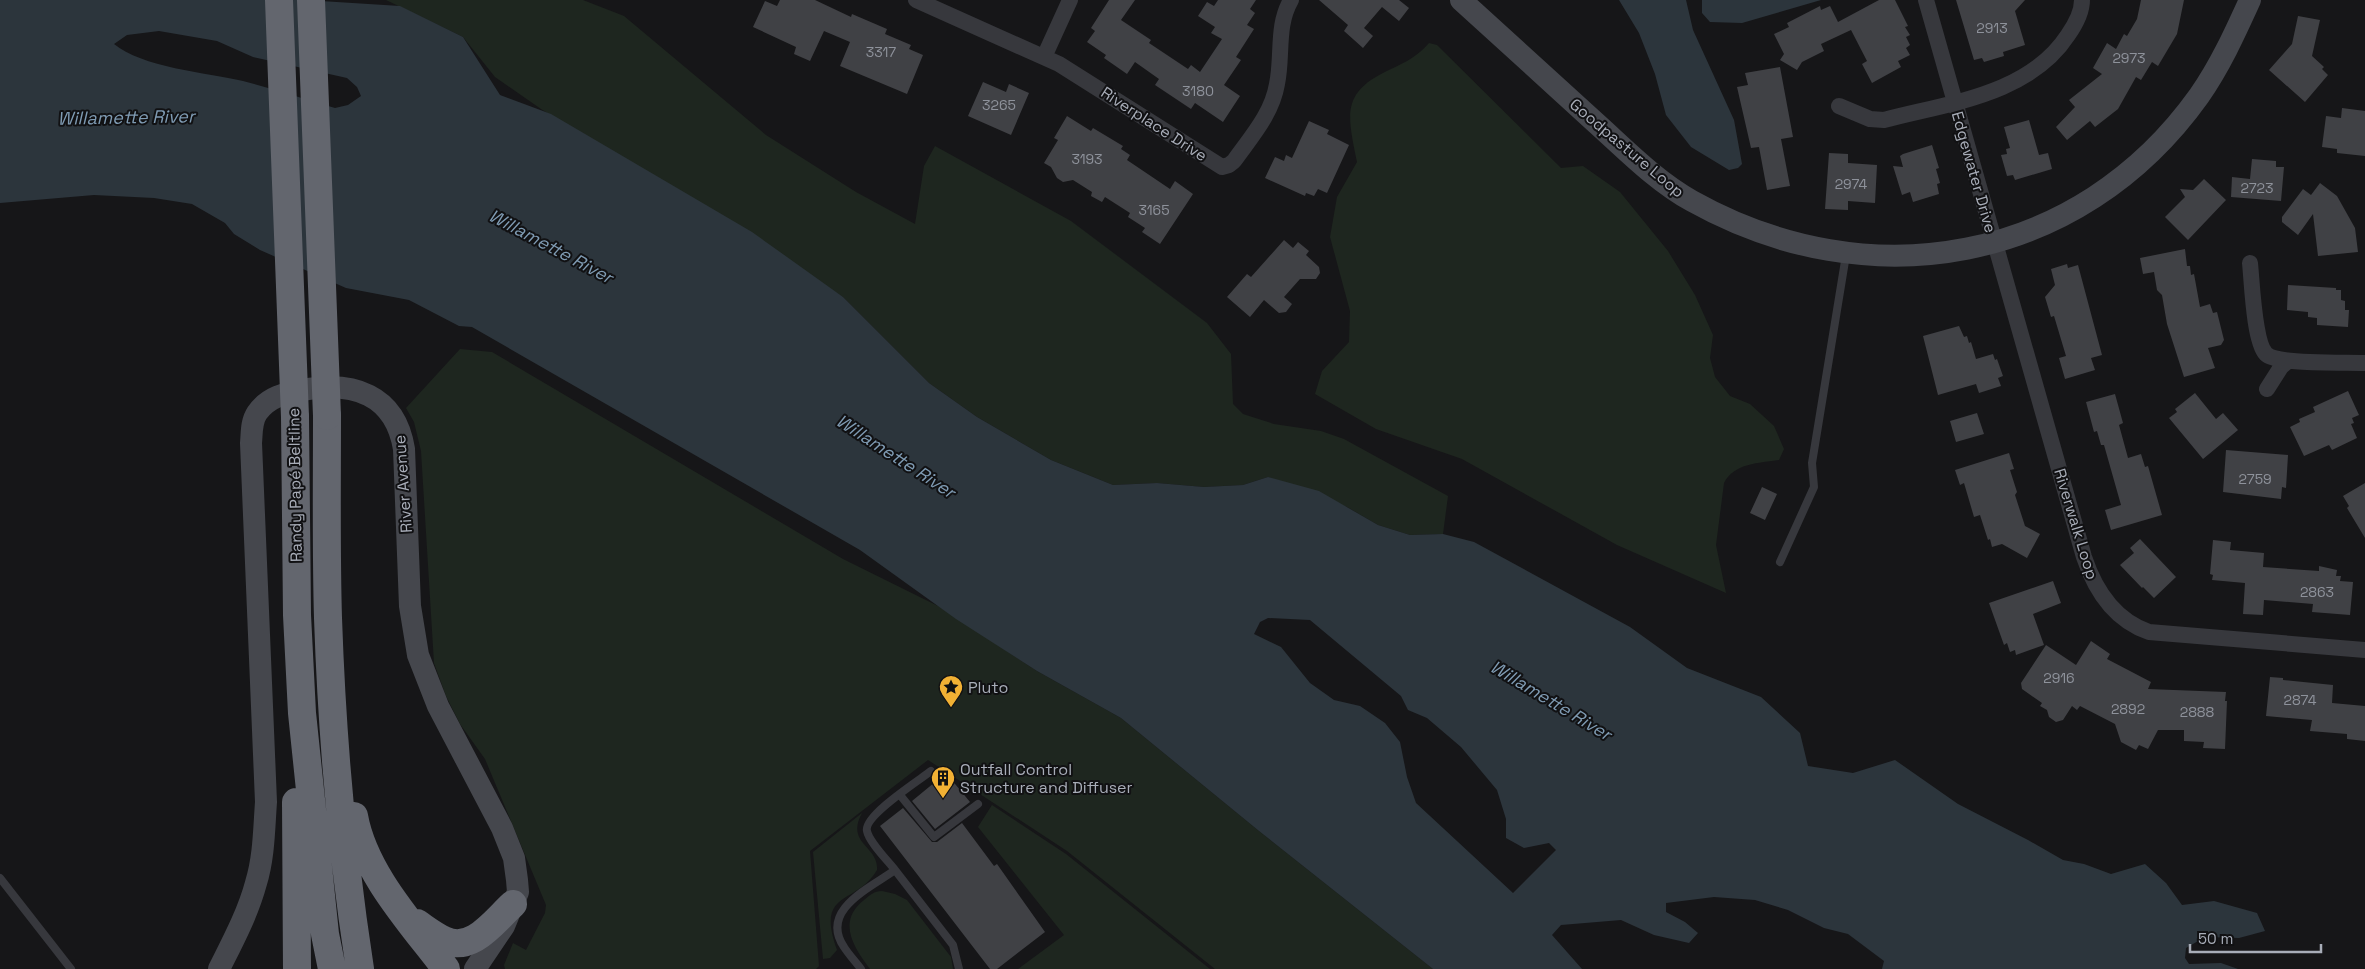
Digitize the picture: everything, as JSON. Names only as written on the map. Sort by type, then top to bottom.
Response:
[{"type":"highway","name":"Randy Papé Beltline","points":[[279,0],[295,417],[297,615],[302,713],[325,934],[332,969]]},
{"type":"highway","name":"Randy Papé Beltline","points":[[311,0],[327,416],[328,618],[339,804],[348,891],[360,969]]},
{"type":"highway","points":[[328,513],[340,624],[352,798],[358,834],[365,854],[407,917],[446,969]]},
{"type":"highway","points":[[297,969],[296,812],[302,713]]},
{"type":"highway","points":[[407,917],[446,941],[463,944],[475,939],[513,904]]},
{"type":"street","name":"Riverplace Drive","points":[[916,0],[1074,72],[1219,166],[1226,166],[1234,161],[1264,119],[1273,101],[1278,82],[1281,24],[1290,0]]},
{"type":"street","points":[[1044,57],[1070,0]]},
{"type":"street","name":"Goodpasture Loop","points":[[1460,0],[1633,157],[1690,200],[1735,223],[1766,236],[1816,249],[1846,254],[1922,256],[1993,242],[2032,228],[2080,205],[2114,182],[2156,146],[2185,114],[2210,80],[2230,44],[2250,0]]},
{"type":"street","name":"Edgewater Drive","points":[[1926,0],[1993,242]]},
{"type":"street","name":"Edgewater Drive","points":[[1839,106],[1863,117],[1878,120],[1954,102],[2007,86],[2035,70],[2066,39],[2079,15],[2082,0]]},
{"type":"street","name":"Riverwalk Loop","points":[[1993,242],[2084,557],[2092,581],[2112,608],[2137,627],[2154,633],[2365,650]]},
{"type":"street","points":[[2250,263],[2260,345],[2266,354],[2272,358],[2288,361],[2365,363]]},
{"type":"street","points":[[2267,389],[2281,367],[2288,361]]},
{"type":"street","name":"River Avenue","points":[[219,969],[244,919],[257,882],[264,846],[266,802],[250,443],[253,421],[258,412],[281,394],[340,386],[358,390],[385,407],[401,431],[404,449],[410,606],[418,655],[438,706],[502,828],[510,847],[518,892],[499,936],[476,969]]},
{"type":"street","points":[[496,969],[495,955],[499,936]]},
{"type":"lane","points":[[1780,562],[1814,487],[1812,463],[1846,254]]},
{"type":"lane","points":[[931,771],[873,815],[866,829],[953,945],[959,969]]},
{"type":"lane","points":[[900,795],[934,837],[978,804]]},
{"type":"lane","points":[[862,969],[843,946],[836,927],[837,920],[846,905],[895,870]]},
{"type":"lane","points":[[0,878],[71,969]]},
{"type":"shaded area","points":[[386,0],[583,0],[624,16],[766,135],[856,192],[915,224],[924,166],[935,146],[1071,221],[1207,323],[1231,354],[1233,404],[1243,414],[1274,424],[1321,431],[1344,439],[1448,496],[1443,534],[1410,535],[1378,525],[1347,507],[1268,477],[1243,485],[1204,487],[1157,483],[1113,485],[1051,460],[977,417],[929,383],[843,297],[541,109],[495,77],[463,37]]},
{"type":"shaded area","points":[[1429,43],[1437,45],[1561,168],[1583,166],[1620,192],[1668,251],[1695,295],[1713,335],[1710,358],[1715,377],[1730,396],[1750,404],[1774,426],[1784,449],[1779,460],[1748,465],[1734,471],[1724,483],[1716,545],[1726,593],[1617,545],[1462,459],[1376,429],[1315,394],[1322,371],[1349,342],[1350,311],[1330,237],[1337,197],[1357,162],[1351,130],[1351,106],[1363,86],[1412,58]]},
{"type":"shaded area","points":[[460,349],[492,352],[843,559],[940,607],[1037,671],[1121,718],[1259,831],[1433,969],[1215,969],[1067,851],[928,760],[810,851],[819,966],[816,969],[505,969],[504,965],[513,943],[526,950],[545,913],[546,905],[485,759],[460,724],[446,696],[434,663],[421,451],[414,422],[406,408]]},
{"type":"shaded area","points":[[992,805],[1066,854],[1210,969],[1018,969],[1064,935],[978,827]]},
{"type":"shaded area","points":[[862,813],[857,832],[873,855],[877,870],[859,889],[834,907],[831,917],[832,931],[837,950],[830,958],[823,959],[813,852]]},
{"type":"shaded area","points":[[882,891],[895,894],[907,900],[951,957],[953,969],[870,969],[858,952],[850,934],[851,917],[864,900],[872,894]]},
{"type":"water","name":"Willamette River","points":[[0,0],[305,0],[400,6],[463,37],[500,95],[551,114],[752,232],[843,297],[929,383],[977,417],[1051,460],[1113,485],[1157,483],[1204,487],[1243,485],[1268,477],[1319,491],[1378,525],[1410,535],[1443,534],[1474,542],[1630,627],[1687,668],[1761,697],[1800,733],[1808,766],[1853,773],[1895,760],[1958,804],[2063,860],[2084,864],[2111,874],[2145,864],[2166,883],[2182,905],[2214,901],[2257,913],[2265,931],[2239,938],[2205,937],[2186,948],[2185,958],[2189,964],[2221,963],[2238,969],[1882,969],[1884,961],[1848,934],[1824,928],[1788,910],[1755,900],[1714,897],[1666,903],[1666,912],[1685,922],[1698,933],[1689,943],[1654,935],[1621,920],[1561,925],[1552,935],[1582,969],[1433,969],[1259,831],[1121,718],[1037,671],[956,619],[860,550],[472,327],[459,326],[409,300],[346,288],[260,250],[234,234],[225,223],[192,204],[154,198],[94,195],[0,203]],"holes":[[[159,31],[217,41],[253,57],[347,78],[357,87],[361,96],[348,105],[335,108],[243,81],[157,64],[126,52],[114,44],[127,35]],[[1268,618],[1310,620],[1401,696],[1408,710],[1427,718],[1461,747],[1497,790],[1506,819],[1506,838],[1524,848],[1549,843],[1556,850],[1513,893],[1416,803],[1407,777],[1400,742],[1385,723],[1360,706],[1334,700],[1310,683],[1281,647],[1254,634],[1260,622]]]},
{"type":"water","points":[[1619,0],[1686,0],[1693,30],[1734,120],[1742,164],[1738,168],[1729,170],[1691,147],[1666,115],[1655,74],[1639,33]]},
{"type":"water","points":[[1702,0],[1821,0],[1742,23],[1710,22],[1702,13]]},
{"type":"building","points":[[780,0],[815,0],[851,17],[852,14],[887,29],[885,34],[911,45],[909,49],[923,55],[907,94],[840,66],[850,42],[824,31],[810,61],[794,54],[796,47],[753,27],[765,1],[777,6]]},
{"type":"building","points":[[1109,0],[1135,0],[1121,20],[1151,40],[1149,43],[1188,69],[1191,65],[1200,72],[1222,39],[1211,33],[1215,27],[1198,16],[1207,2],[1214,6],[1218,0],[1256,0],[1250,9],[1255,13],[1247,25],[1254,29],[1236,57],[1241,60],[1224,85],[1240,96],[1223,122],[1195,103],[1191,109],[1155,85],[1159,79],[1135,62],[1127,74],[1104,58],[1106,55],[1087,42],[1095,31],[1091,28]]},
{"type":"building","points":[[1319,0],[1399,0],[1409,8],[1399,21],[1382,7],[1364,28],[1373,36],[1363,48],[1344,31],[1348,25]]},
{"type":"building","points":[[1879,0],[1895,0],[1908,26],[1905,27],[1910,35],[1906,37],[1910,45],[1906,48],[1910,55],[1898,61],[1901,67],[1872,83],[1862,64],[1867,61],[1851,30],[1821,44],[1824,51],[1802,62],[1797,70],[1780,60],[1784,54],[1774,34],[1789,27],[1787,23],[1820,6],[1821,10],[1830,6],[1838,22]]},
{"type":"building","points":[[1956,0],[2025,0],[2015,11],[2025,45],[2003,52],[2004,56],[1984,62],[1982,58],[1974,60]]},
{"type":"building","points":[[2141,0],[2184,0],[2177,34],[2158,66],[2152,62],[2141,80],[2136,77],[2118,109],[2095,127],[2090,121],[2067,140],[2056,127],[2075,107],[2069,100],[2102,74],[2093,68],[2107,43],[2116,49],[2124,34],[2127,36],[2137,19]]},
{"type":"building","points":[[2298,16],[2320,20],[2312,56],[2324,67],[2322,69],[2328,75],[2305,102],[2269,70],[2292,44]]},
{"type":"building","points":[[1780,67],[1793,137],[1781,139],[1790,186],[1767,190],[1759,147],[1751,148],[1737,87],[1748,85],[1745,73]]},
{"type":"building","points":[[983,82],[1006,92],[1009,84],[1029,93],[1011,135],[968,116]]},
{"type":"building","points":[[2342,108],[2365,111],[2365,156],[2337,153],[2337,149],[2322,147],[2326,116],[2341,118]]},
{"type":"building","points":[[1067,116],[1091,131],[1093,128],[1123,146],[1121,149],[1130,155],[1127,160],[1170,189],[1175,181],[1193,194],[1160,244],[1142,232],[1145,228],[1128,217],[1130,213],[1105,197],[1102,202],[1091,196],[1092,192],[1073,180],[1063,182],[1057,178],[1051,167],[1044,163],[1058,140],[1054,138]]},
{"type":"building","points":[[2029,120],[2039,155],[2048,153],[2052,169],[2015,180],[2013,175],[2007,176],[2001,155],[2007,154],[2006,149],[2010,148],[2004,127]]},
{"type":"building","points":[[1309,121],[1329,130],[1327,134],[1349,145],[1327,193],[1318,189],[1314,196],[1306,193],[1305,196],[1265,178],[1275,157],[1284,161],[1286,155],[1292,158]]},
{"type":"building","points":[[1932,145],[1939,168],[1936,169],[1940,183],[1937,184],[1939,194],[1913,202],[1910,192],[1902,195],[1893,166],[1903,167],[1900,156],[1903,154]]},
{"type":"building","points":[[1829,153],[1848,154],[1848,163],[1877,165],[1875,203],[1848,201],[1848,210],[1825,209]]},
{"type":"building","points":[[2252,159],[2276,161],[2276,167],[2284,167],[2281,201],[2231,197],[2232,177],[2250,179]]},
{"type":"building","points":[[2204,179],[2226,200],[2188,240],[2165,217],[2185,197],[2180,189],[2193,190]]},
{"type":"building","points":[[2320,183],[2337,196],[2355,228],[2358,252],[2318,256],[2313,214],[2298,235],[2282,222],[2282,217],[2303,189],[2311,195]]},
{"type":"building","points":[[1284,240],[1293,248],[1298,242],[1309,251],[1306,255],[1319,267],[1320,273],[1316,279],[1300,279],[1284,297],[1292,304],[1286,312],[1279,313],[1264,300],[1250,317],[1227,297],[1247,274],[1251,277]]},
{"type":"building","points":[[2185,249],[2187,266],[2190,266],[2191,275],[2194,274],[2200,307],[2210,304],[2213,313],[2217,312],[2224,340],[2221,345],[2208,348],[2215,368],[2184,377],[2167,324],[2162,295],[2157,290],[2154,272],[2143,274],[2140,258]]},
{"type":"building","points":[[2067,264],[2068,268],[2078,265],[2102,355],[2091,358],[2095,370],[2065,379],[2059,358],[2066,356],[2054,316],[2051,317],[2045,297],[2055,285],[2051,269]]},
{"type":"building","points":[[2288,285],[2336,288],[2336,290],[2341,290],[2341,300],[2345,301],[2345,310],[2349,310],[2348,327],[2317,325],[2317,318],[2308,317],[2308,312],[2287,310]]},
{"type":"building","points":[[1959,326],[1964,337],[1967,336],[1969,343],[1971,342],[1976,359],[1993,354],[1995,360],[1997,359],[2003,376],[1998,378],[2001,386],[1979,393],[1976,384],[1938,395],[1923,336]]},
{"type":"building","points":[[2348,391],[2359,415],[2352,418],[2354,423],[2351,424],[2357,438],[2332,450],[2329,445],[2304,456],[2290,427],[2300,422],[2299,419],[2315,412],[2313,407]]},
{"type":"building","points":[[2195,393],[2216,419],[2223,413],[2238,430],[2203,459],[2169,418],[2177,412],[2175,409]]},
{"type":"building","points":[[2115,394],[2123,423],[2119,425],[2128,458],[2141,454],[2145,467],[2148,466],[2162,515],[2111,530],[2105,510],[2121,505],[2104,445],[2101,445],[2097,431],[2094,432],[2086,402]]},
{"type":"building","points":[[1977,413],[1984,434],[1956,442],[1950,421]]},
{"type":"building","points":[[2226,450],[2288,455],[2286,488],[2282,487],[2281,499],[2223,492]]},
{"type":"building","points":[[2009,453],[2014,469],[2010,470],[2017,492],[2015,495],[2025,526],[2040,534],[2027,558],[2002,544],[1992,547],[1980,515],[1974,517],[1964,483],[1960,485],[1955,470]]},
{"type":"building","points":[[2365,483],[2365,538],[2347,508],[2349,506],[2343,496]]},
{"type":"building","points":[[1762,487],[1777,494],[1765,520],[1750,513]]},
{"type":"building","points":[[2140,539],[2176,577],[2154,598],[2120,565],[2134,553],[2130,548]]},
{"type":"building","points":[[2213,540],[2231,542],[2230,550],[2264,553],[2263,567],[2319,571],[2319,566],[2337,570],[2336,576],[2341,576],[2340,581],[2353,582],[2350,615],[2312,612],[2313,604],[2264,600],[2263,615],[2243,614],[2245,583],[2212,580],[2213,575],[2210,574]]},
{"type":"building","points":[[2053,581],[2061,603],[2033,614],[2044,645],[2016,655],[2015,650],[2010,652],[2007,643],[2004,645],[1989,603]]},
{"type":"building","points":[[2091,641],[2110,654],[2107,659],[2151,682],[2148,689],[2226,692],[2225,749],[2203,748],[2204,742],[2184,741],[2184,730],[2158,730],[2148,749],[2139,745],[2136,750],[2121,742],[2115,724],[2080,706],[2077,710],[2072,706],[2063,720],[2056,722],[2049,717],[2047,710],[2040,706],[2042,703],[2022,689],[2021,683],[2046,645],[2076,665]]},
{"type":"building","points":[[2270,677],[2333,685],[2332,703],[2365,706],[2365,741],[2347,739],[2347,734],[2310,731],[2312,720],[2266,716]]},
{"type":"building","name":"Outfall Control Structure and Diffuser","points":[[946,773],[970,802],[935,829],[912,801]]},
{"type":"building","points":[[903,808],[932,842],[937,842],[962,823],[994,866],[997,864],[1045,932],[997,969],[990,969],[880,826]]},
{"type":"place","name":"Pluto","points":[[951,708]]},
{"type":"place","name":"Outfall Control Structure and Diffuser","points":[[943,799]]}]
